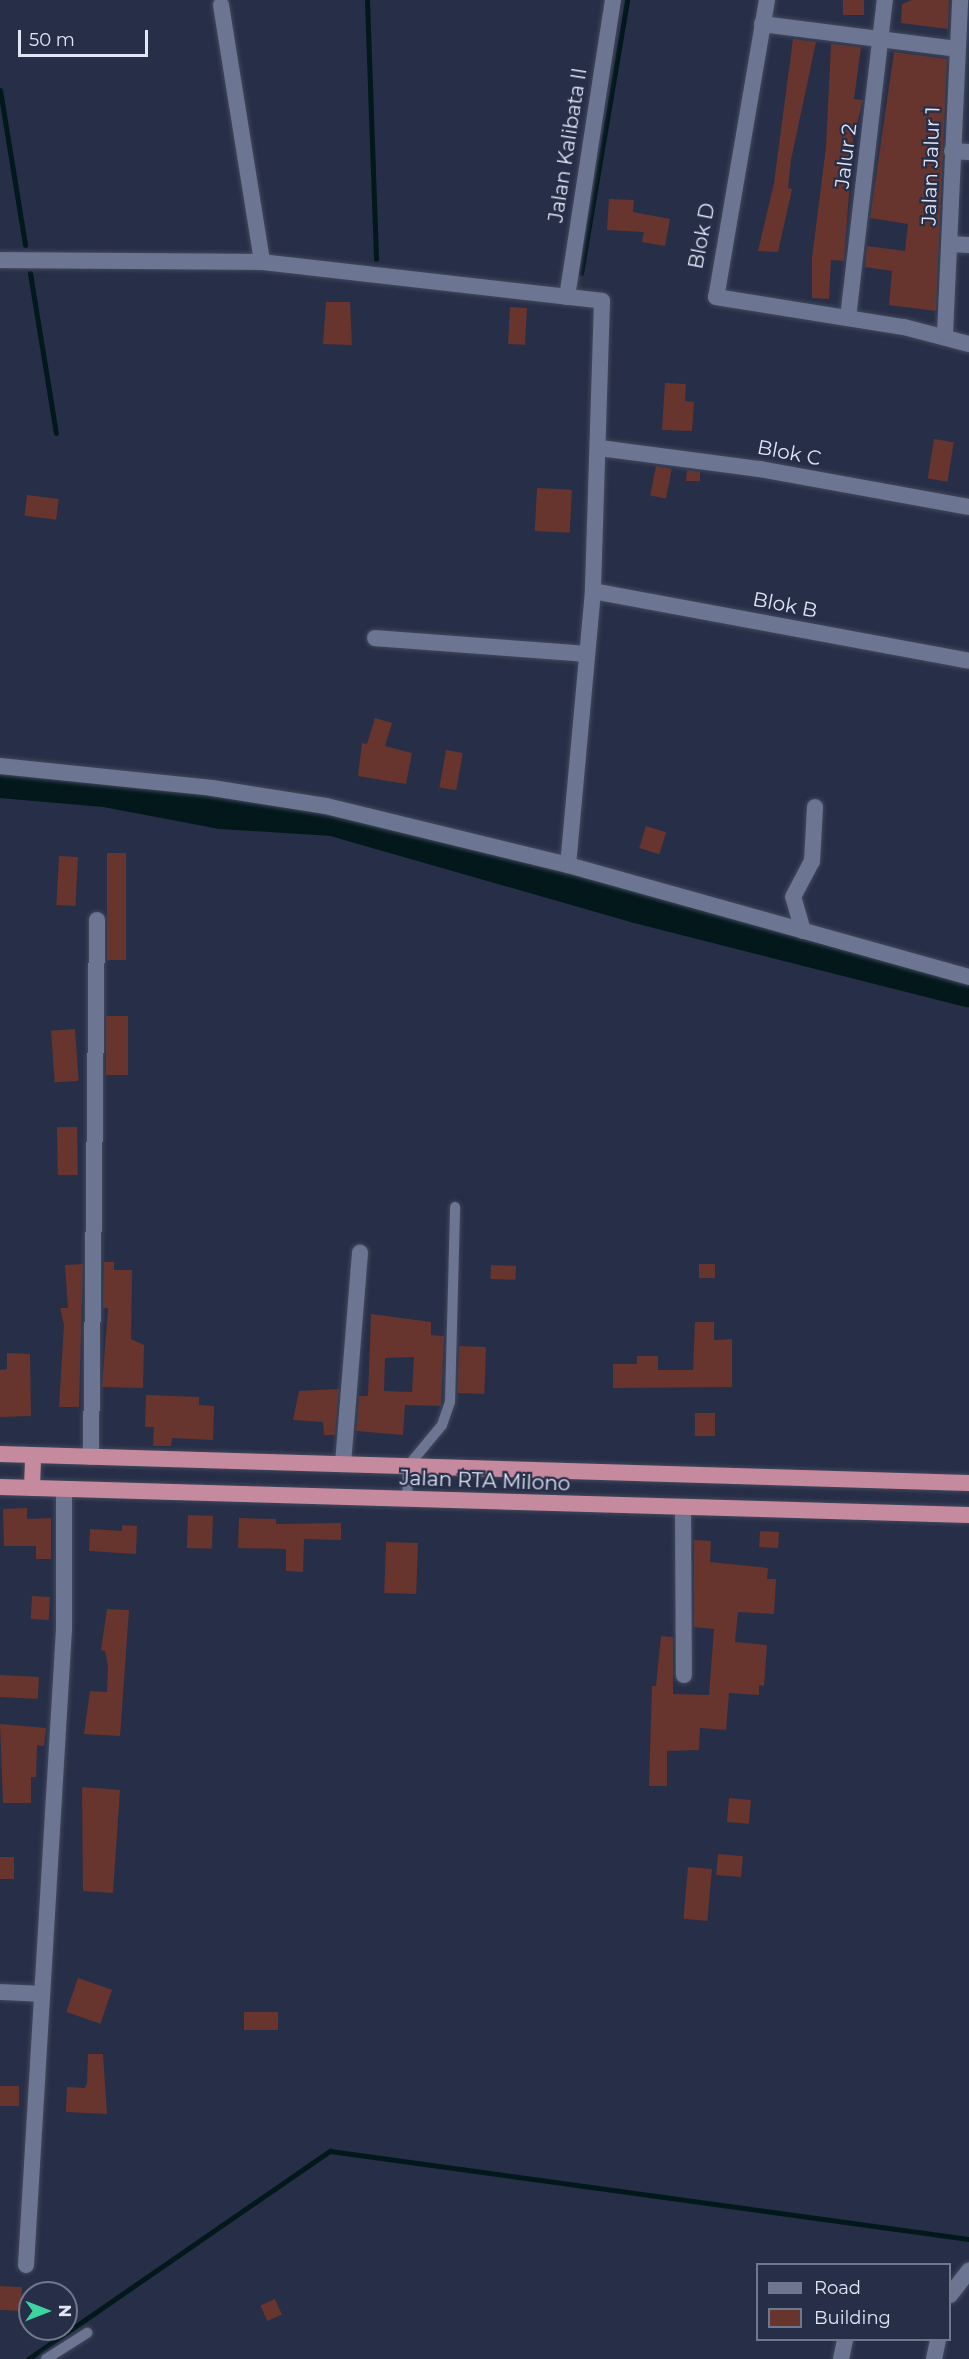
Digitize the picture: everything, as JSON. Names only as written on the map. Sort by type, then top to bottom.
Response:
[{"type":"highway","name":"Jalan RTA Milono","points":[[0,1454],[969,1483]]},
{"type":"highway","points":[[32,1488],[33,1456]]},
{"type":"highway","name":"Jalan RTA Milono","points":[[0,1487],[64,1491],[969,1515]]},
{"type":"street","name":"Jalan Kalibata II","points":[[567,297],[613,0]]},
{"type":"street","name":"Blok D","points":[[766,0],[714,294],[720,299],[945,334],[969,344]]},
{"type":"street","name":"Jalur 2","points":[[848,318],[885,0]]},
{"type":"street","name":"Jalan Jalur 1","points":[[945,334],[949,244],[961,152],[960,0]]},
{"type":"street","points":[[221,5],[262,262]]},
{"type":"street","points":[[762,24],[881,39],[960,59]]},
{"type":"street","points":[[949,244],[969,245]]},
{"type":"street","points":[[0,260],[262,262],[567,297],[605,304],[593,591],[568,865]]},
{"type":"street","name":"Blok C","points":[[600,448],[748,467],[969,507]]},
{"type":"street","name":"Blok B","points":[[593,591],[969,661]]},
{"type":"street","points":[[375,638],[586,654]]},
{"type":"street","points":[[0,766],[212,788],[326,806],[568,865],[969,977]]},
{"type":"street","points":[[803,931],[794,897],[812,861],[815,807]]},
{"type":"street","points":[[91,1458],[97,920]]},
{"type":"street","points":[[343,1464],[360,1253]]},
{"type":"street","points":[[26,2265],[64,1630],[64,1491]]},
{"type":"street","points":[[683,1508],[684,1675]]},
{"type":"street","points":[[0,1992],[42,1994]]},
{"type":"street","points":[[951,2292],[969,2271]]},
{"type":"street","points":[[841,2359],[845,2341]]},
{"type":"street","points":[[934,2359],[938,2341]]},
{"type":"lane","points":[[407,1499],[408,1466],[442,1425],[450,1402],[455,1207]]},
{"type":"lane","points":[[46,2359],[87,2333]]},
{"type":"building","points":[[843,0],[864,0],[864,15],[843,15]]},
{"type":"building","points":[[912,0],[949,0],[948,29],[901,23],[902,4]]},
{"type":"building","points":[[793,39],[816,42],[791,160],[788,188],[792,189],[778,252],[758,251],[774,183]]},
{"type":"building","points":[[831,44],[861,47],[854,99],[863,100],[853,139],[844,261],[831,260],[829,299],[812,298],[812,258],[826,147]]},
{"type":"building","points":[[894,52],[947,59],[936,311],[889,305],[892,271],[865,267],[867,246],[905,251],[908,224],[870,218]]},
{"type":"building","points":[[609,199],[634,200],[633,212],[670,219],[665,246],[642,242],[644,232],[607,230]]},
{"type":"building","points":[[326,302],[350,302],[352,345],[323,344]]},
{"type":"building","points":[[510,307],[527,308],[525,345],[508,344]]},
{"type":"building","points":[[665,383],[686,384],[685,401],[694,402],[692,431],[662,430]]},
{"type":"building","points":[[934,439],[954,442],[947,482],[928,479]]},
{"type":"building","points":[[656,466],[672,469],[666,499],[650,495]]},
{"type":"building","points":[[687,470],[700,472],[700,481],[686,481]]},
{"type":"building","points":[[537,488],[572,490],[570,533],[535,531]]},
{"type":"building","points":[[27,495],[59,499],[56,520],[24,516]]},
{"type":"building","points":[[375,718],[392,723],[385,746],[412,753],[406,784],[358,776],[362,743],[367,744]]},
{"type":"building","points":[[446,750],[463,753],[456,790],[439,787]]},
{"type":"building","points":[[646,826],[666,832],[659,854],[639,848]]},
{"type":"building","points":[[107,853],[126,853],[126,960],[107,960]]},
{"type":"building","points":[[59,856],[78,857],[75,906],[56,905]]},
{"type":"building","points":[[106,1016],[128,1016],[128,1075],[106,1075]]},
{"type":"building","points":[[75,1029],[79,1081],[55,1083],[51,1031]]},
{"type":"building","points":[[57,1127],[77,1127],[78,1175],[58,1175]]},
{"type":"building","points":[[104,1262],[114,1262],[114,1270],[132,1270],[131,1339],[144,1345],[143,1388],[102,1387],[108,1308],[103,1308]]},
{"type":"building","points":[[83,1264],[79,1407],[59,1407],[64,1325],[60,1308],[68,1308],[65,1265]]},
{"type":"building","points":[[699,1264],[715,1264],[715,1278],[699,1278]]},
{"type":"building","points":[[491,1265],[516,1266],[515,1280],[491,1279]]},
{"type":"building","points":[[371,1314],[431,1322],[431,1335],[444,1336],[441,1406],[405,1405],[403,1435],[356,1431],[359,1396],[368,1396]],"holes":[[[414,1357],[412,1392],[384,1391],[385,1358]]]},
{"type":"building","points":[[695,1322],[714,1322],[714,1340],[732,1339],[732,1387],[613,1388],[613,1364],[637,1364],[637,1356],[658,1356],[658,1370],[693,1370]]},
{"type":"building","points":[[459,1346],[486,1347],[484,1394],[457,1393]]},
{"type":"building","points":[[7,1353],[30,1354],[31,1416],[0,1417],[0,1370],[7,1369]]},
{"type":"building","points":[[339,1389],[335,1435],[324,1435],[323,1422],[293,1420],[299,1391]]},
{"type":"building","points":[[146,1395],[199,1397],[199,1405],[214,1406],[213,1440],[172,1438],[171,1446],[153,1446],[154,1427],[145,1427]]},
{"type":"building","points":[[695,1413],[715,1413],[715,1436],[695,1436]]},
{"type":"building","points":[[27,1508],[27,1519],[51,1518],[51,1559],[36,1559],[36,1546],[4,1546],[3,1509]]},
{"type":"building","points":[[188,1515],[213,1516],[212,1549],[187,1548]]},
{"type":"building","points":[[239,1518],[276,1519],[276,1524],[341,1523],[341,1540],[304,1539],[303,1572],[286,1571],[286,1549],[238,1548]]},
{"type":"building","points":[[122,1525],[137,1526],[136,1554],[89,1551],[90,1529],[122,1531]]},
{"type":"building","points":[[760,1531],[779,1532],[778,1548],[759,1547]]},
{"type":"building","points":[[694,1540],[711,1541],[710,1562],[768,1568],[767,1579],[776,1579],[774,1614],[738,1612],[735,1642],[767,1645],[764,1686],[759,1685],[759,1695],[729,1693],[726,1730],[700,1728],[699,1750],[667,1751],[667,1786],[649,1786],[652,1686],[656,1686],[661,1636],[673,1637],[673,1694],[709,1695],[714,1629],[694,1627]]},
{"type":"building","points":[[386,1542],[418,1543],[416,1594],[384,1593]]},
{"type":"building","points":[[32,1596],[50,1597],[49,1620],[31,1619]]},
{"type":"building","points":[[107,1609],[129,1610],[120,1736],[84,1734],[90,1691],[107,1692],[108,1666],[105,1651],[101,1650]]},
{"type":"building","points":[[0,1675],[39,1677],[38,1699],[0,1697]]},
{"type":"building","points":[[0,1724],[46,1728],[44,1746],[37,1745],[36,1777],[31,1777],[31,1803],[3,1803]]},
{"type":"building","points":[[82,1787],[120,1790],[113,1893],[83,1891]]},
{"type":"building","points":[[729,1798],[751,1800],[749,1824],[727,1822]]},
{"type":"building","points":[[718,1854],[743,1856],[741,1877],[716,1875]]},
{"type":"building","points":[[0,1857],[14,1857],[14,1879],[0,1879]]},
{"type":"building","points":[[688,1867],[712,1869],[707,1921],[683,1919]]},
{"type":"building","points":[[78,1978],[112,1990],[100,2024],[66,2012]]},
{"type":"building","points":[[244,2012],[278,2012],[278,2030],[244,2030]]},
{"type":"building","points":[[88,2054],[103,2054],[107,2114],[66,2112],[67,2087],[85,2088],[87,2083]]},
{"type":"building","points":[[0,2086],[19,2086],[19,2106],[0,2106]]},
{"type":"building","points":[[0,2286],[18,2287],[18,2311],[0,2310]]},
{"type":"building","points":[[275,2299],[282,2315],[267,2321],[260,2306]]},
{"type":"waterway","points":[[367,0],[376,259]]},
{"type":"waterway","points":[[581,273],[627,0]]},
{"type":"waterway","points":[[0,90],[25,245]]},
{"type":"waterway","points":[[30,273],[56,433]]},
{"type":"waterway","points":[[0,782],[105,791],[221,813],[333,820],[636,907],[969,991]]},
{"type":"waterway","points":[[28,2359],[330,2151],[969,2239]]}]
